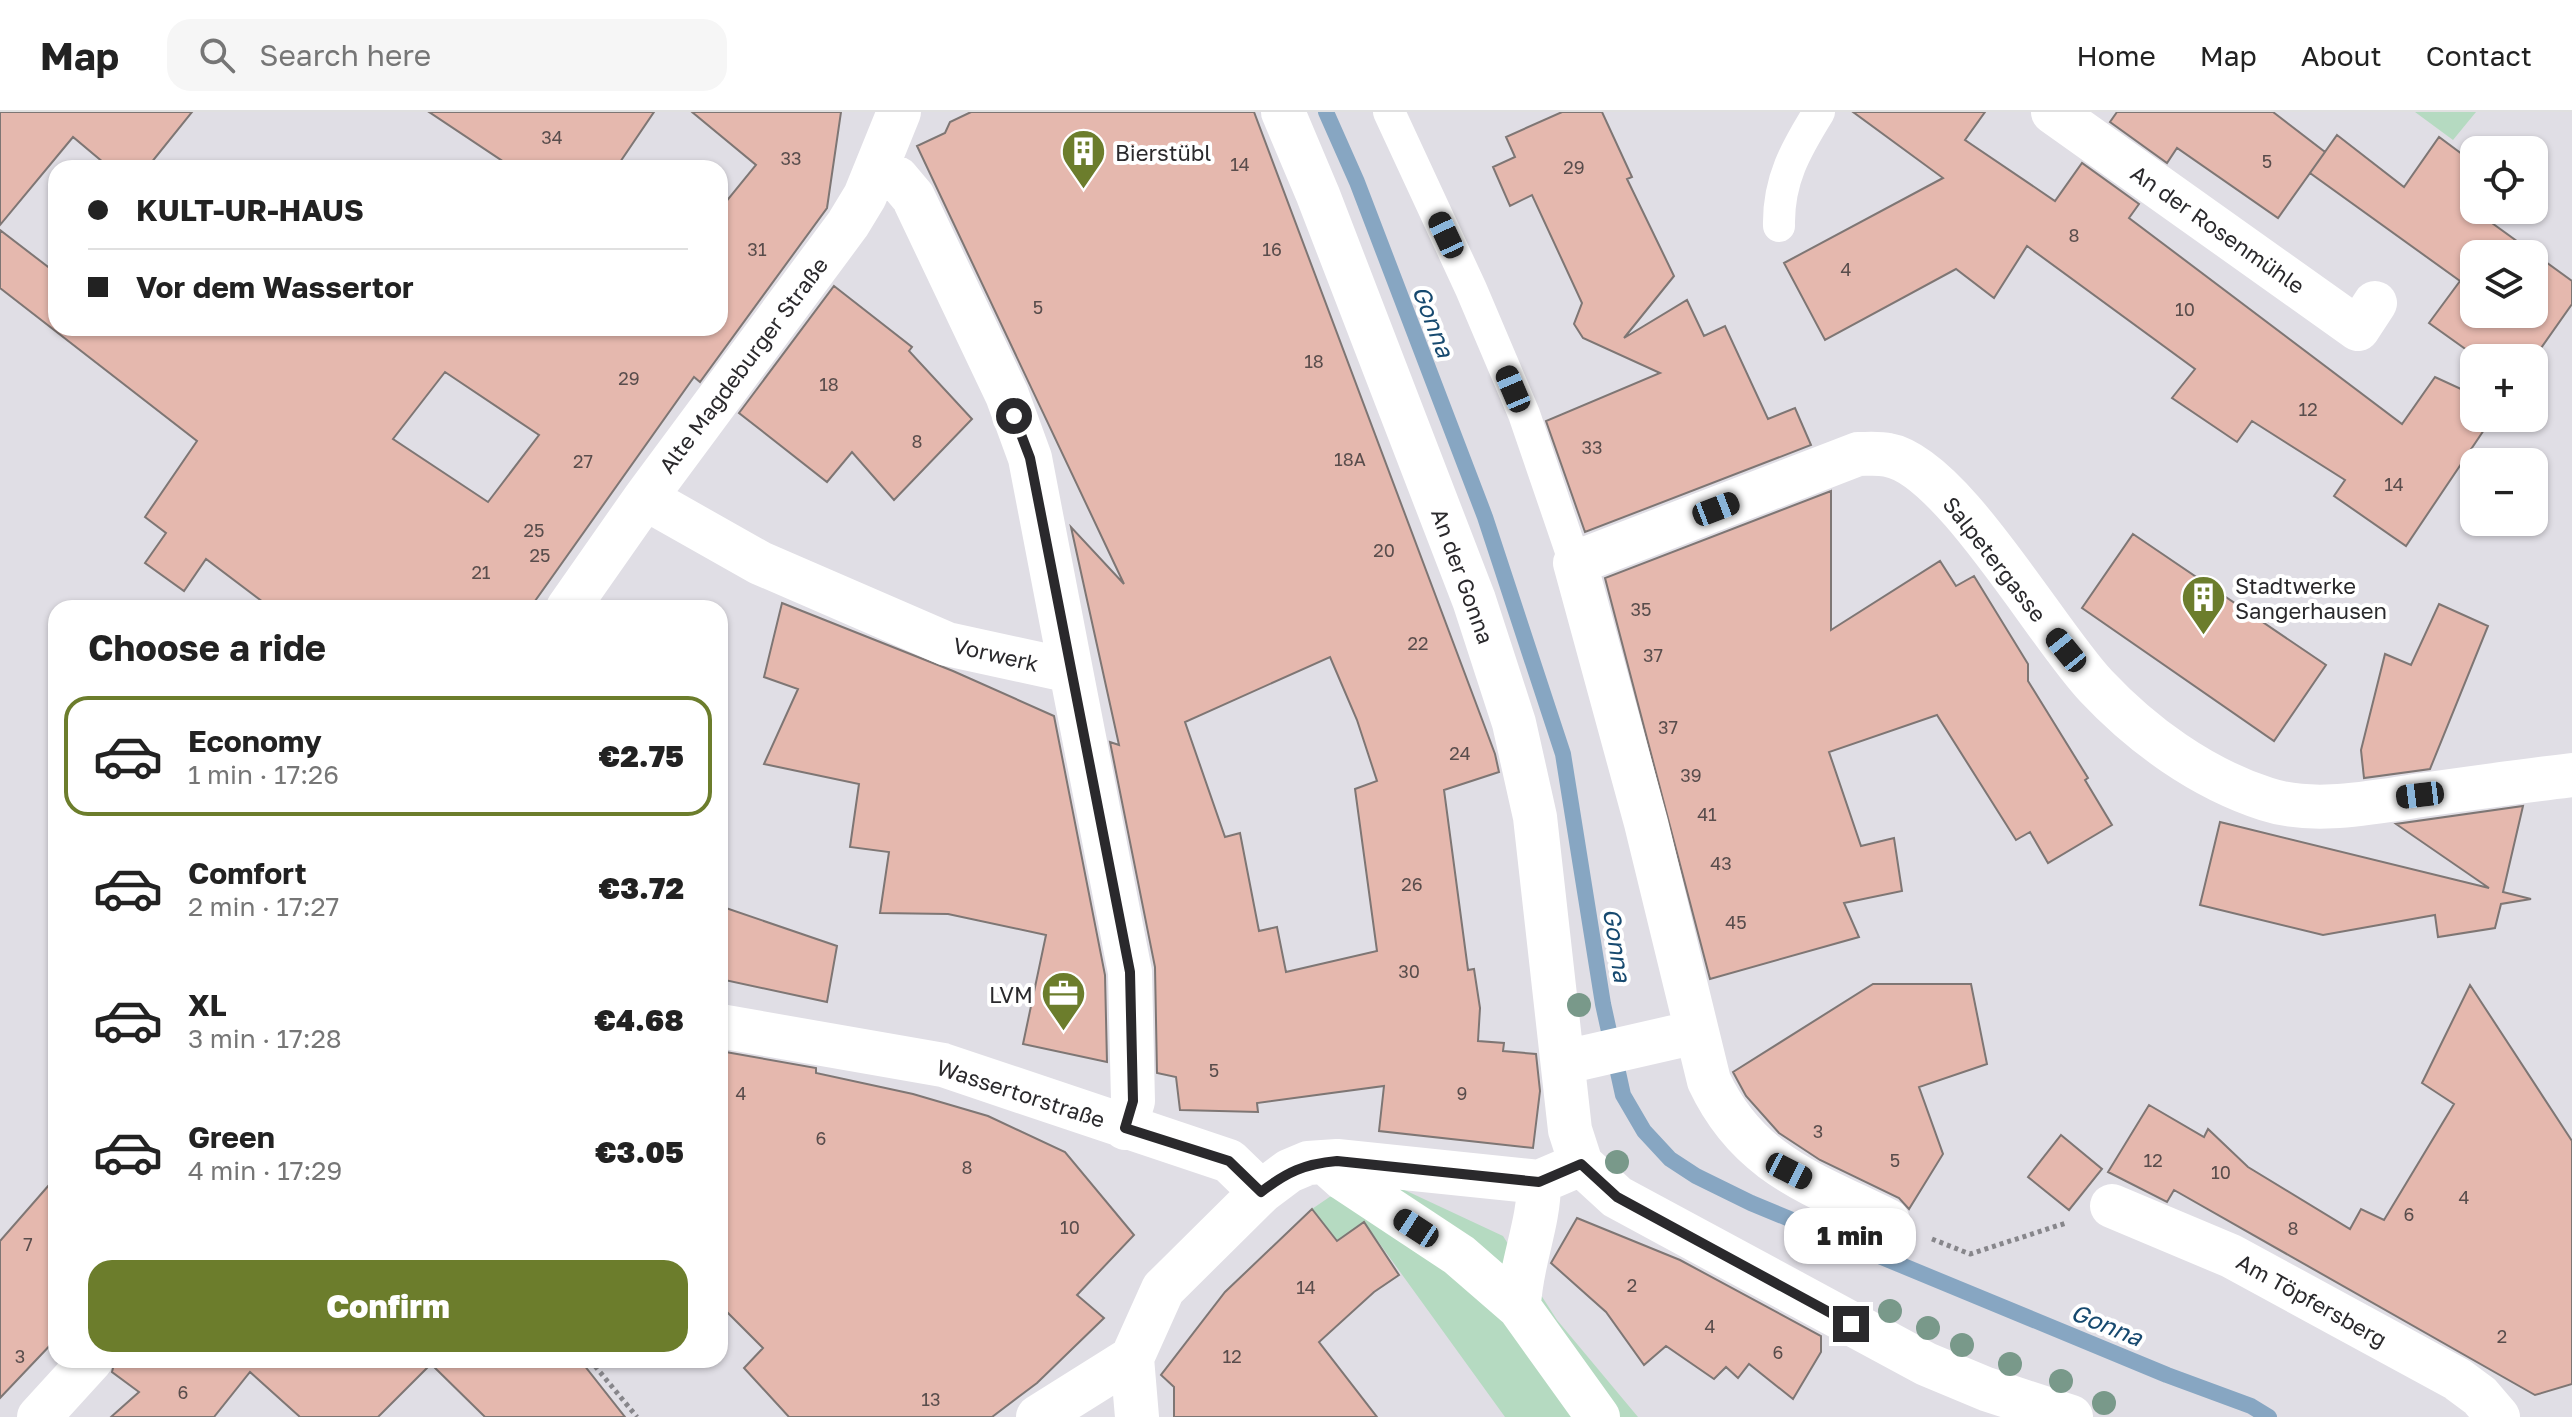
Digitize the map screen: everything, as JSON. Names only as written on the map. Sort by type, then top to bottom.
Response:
[{"type":"street","name":"Alte Magdeburger Straße","points":[[574,600],[645,498],[848,224],[877,169],[899,112]]},
{"type":"street","name":"An der Gonna","points":[[1283,112],[1474,600],[1514,723],[1581,1059],[1570,1130],[1581,1164]]},
{"type":"street","name":"An der Rosenmühle","points":[[2053,112],[2358,329],[2375,303]]},
{"type":"street","name":"Vorwerk","points":[[645,498],[760,563],[947,644],[1071,671],[1030,458],[1007,395],[913,197],[897,178],[877,169]]},
{"type":"street","name":"Salpetergasse","points":[[1575,563],[1858,454],[1891,455],[1919,471],[1953,500],[2095,685],[2144,734],[2198,768],[2267,800],[2307,806],[2360,804],[2572,775]]},
{"type":"street","points":[[1575,563],[1646,823],[1679,1036],[1709,1081],[1720,1104],[1760,1152],[1789,1171],[1888,1221]]},
{"type":"street","points":[[1071,671],[1130,972],[1133,1101],[1125,1128]]},
{"type":"street","name":"Wassertorstraße","points":[[728,1027],[943,1065],[1229,1161],[1261,1192]]},
{"type":"street","points":[[1581,1059],[1679,1036]]},
{"type":"street","points":[[1137,1417],[1132,1358],[1163,1289],[1261,1192],[1289,1171],[1325,1162],[1539,1182],[1581,1164],[1617,1197],[1913,1357],[1986,1389],[2071,1417]]},
{"type":"street","points":[[1325,1162],[1354,1187],[1459,1255],[1519,1307],[1598,1417]]},
{"type":"street","points":[[1519,1307],[1520,1281],[1539,1213],[1539,1182]]},
{"type":"street","name":"Am Töpfersberg","points":[[2112,1206],[2231,1256],[2404,1350],[2457,1379],[2480,1396],[2498,1417]]},
{"type":"street","points":[[1038,1417],[1132,1358]]},
{"type":"street","points":[[39,1417],[84,1368]]},
{"type":"lane","points":[[1389,112],[1471,289],[1524,414],[1575,563]]},
{"type":"lane","points":[[1779,226],[1778,204],[1789,159],[1819,112]]},
{"type":"path","points":[[1888,1221],[1970,1254],[2020,1240],[2112,1206]]},
{"type":"path","points":[[597,1368],[637,1417]]},
{"type":"green space","points":[[2415,112],[2476,112],[2453,140]]},
{"type":"green space","points":[[1366,1172],[1503,1236],[1557,1320],[1638,1417],[1505,1417],[1364,1222],[1338,1241],[1312,1209]]},
{"type":"building","points":[[0,112],[192,112],[153,160],[100,160],[73,137],[54,160],[48,160],[48,167],[0,225]]},
{"type":"building","points":[[429,112],[654,112],[621,160],[501,160]]},
{"type":"building","points":[[692,112],[841,112],[827,208],[700,382],[694,377],[536,600],[260,600],[206,559],[184,591],[145,563],[166,533],[145,517],[197,441],[62,336],[728,336],[728,199],[756,165]],"holes":[[[445,372],[539,435],[488,502],[393,439]]]},
{"type":"building","points":[[971,112],[1254,112],[1495,754],[1499,772],[1444,790],[1468,970],[1474,969],[1480,1008],[1478,1041],[1504,1043],[1503,1051],[1536,1054],[1540,1091],[1533,1148],[1379,1131],[1384,1086],[1257,1103],[1258,1112],[1180,1110],[1176,1077],[1157,1073],[1155,967],[1110,742],[1119,745],[1071,527],[1124,584],[917,146],[945,133],[950,122]],"holes":[[[1330,657],[1357,720],[1377,781],[1355,789],[1377,951],[1286,972],[1277,927],[1259,931],[1240,833],[1225,837],[1185,722]]]},
{"type":"building","points":[[1562,112],[1602,112],[1632,177],[1627,179],[1674,276],[1624,338],[1687,300],[1704,336],[1725,326],[1768,419],[1795,408],[1811,445],[1585,532],[1546,421],[1660,373],[1583,338],[1574,324],[1582,303],[1532,195],[1510,206],[1493,167],[1515,157],[1506,137]]},
{"type":"building","points":[[1853,112],[1985,112],[1965,140],[2055,201],[2082,163],[2139,204],[2129,218],[2402,424],[2435,377],[2460,389],[2460,432],[2483,432],[2472,448],[2460,448],[2460,466],[2406,546],[2334,496],[2345,480],[2252,421],[2237,442],[2172,398],[2195,369],[2027,246],[1994,298],[1956,269],[1825,340],[1784,263],[1943,178]]},
{"type":"building","points":[[2117,112],[2273,112],[2325,152],[2278,218],[2177,148],[2167,163],[2110,122]]},
{"type":"building","points":[[2337,135],[2404,187],[2439,137],[2460,153],[2460,224],[2493,224],[2515,240],[2460,240],[2460,281],[2310,173]]},
{"type":"building","points":[[0,230],[48,267],[48,325],[0,288]]},
{"type":"building","points":[[2548,264],[2572,281],[2572,304],[2544,344],[2460,345],[2429,323],[2460,281],[2460,328],[2548,328]]},
{"type":"building","points":[[834,286],[912,347],[909,351],[972,419],[894,500],[852,452],[827,482],[739,413]]},
{"type":"building","points":[[1831,491],[1831,630],[1940,561],[1956,586],[1974,576],[2028,664],[2028,681],[2088,778],[2085,780],[2112,825],[2048,863],[2030,832],[2016,840],[1937,715],[1829,752],[1861,846],[1894,838],[1902,891],[1844,903],[1859,937],[1710,979],[1605,578]]},
{"type":"building","name":"Stadtwerke Sangerhausen","points":[[2133,534],[2326,665],[2274,741],[2082,608]]},
{"type":"building","points":[[782,603],[953,671],[1054,716],[1105,975],[1107,1062],[1023,1044],[1046,935],[948,914],[880,913],[889,852],[850,847],[859,784],[764,764],[798,689],[764,677]]},
{"type":"building","points":[[2439,604],[2488,626],[2430,769],[2364,778],[2361,750],[2385,654],[2411,665]]},
{"type":"building","points":[[2523,806],[2503,892],[2531,899],[2501,904],[2495,928],[2438,937],[2435,915],[2323,935],[2200,905],[2220,822],[2489,888],[2396,824]]},
{"type":"building","points":[[728,909],[837,946],[827,1002],[728,981]]},
{"type":"building","points":[[1873,984],[1971,984],[1987,1064],[1919,1087],[1943,1154],[1909,1209],[1899,1198],[1820,1160],[1779,1133],[1746,1096],[1733,1072]]},
{"type":"building","points":[[2470,985],[2572,1141],[2572,1384],[2535,1395],[2174,1190],[2167,1202],[2108,1172],[2149,1105],[2204,1137],[2208,1129],[2248,1167],[2350,1229],[2361,1209],[2384,1220],[2454,1104],[2422,1083]]},
{"type":"building","points":[[728,1052],[816,1068],[816,1073],[913,1094],[988,1116],[1065,1152],[1134,1235],[1077,1295],[1104,1318],[1037,1383],[992,1417],[789,1417],[744,1368],[763,1348],[728,1313]]},
{"type":"building","points":[[2061,1135],[2102,1169],[2069,1210],[2028,1177]]},
{"type":"building","points":[[48,1186],[48,1347],[0,1398],[0,1241]]},
{"type":"building","points":[[1312,1209],[1337,1241],[1364,1222],[1399,1275],[1374,1292],[1319,1342],[1377,1417],[1174,1417],[1174,1387],[1161,1375],[1225,1292]]},
{"type":"building","points":[[1577,1218],[1680,1260],[1821,1336],[1821,1352],[1793,1399],[1749,1364],[1738,1378],[1726,1367],[1714,1379],[1666,1346],[1644,1365],[1606,1312],[1551,1263]]},
{"type":"building","points":[[113,1368],[427,1368],[378,1417],[300,1417],[250,1372],[214,1417],[111,1417],[139,1392],[112,1372]]},
{"type":"building","points":[[435,1368],[586,1368],[625,1417],[485,1417]]},
{"type":"waterway","name":"Gonna","points":[[1326,112],[1357,182],[1485,517],[1563,754],[1603,1004],[1623,1095],[1644,1131],[1670,1159],[1696,1176],[1751,1203],[2167,1375],[2251,1406],[2269,1417]]},
{"type":"place","name":"Bierstübl","points":[[1084,191]]},
{"type":"place","name":"Stadtwerke Sangerhausen","points":[[2204,637]]},
{"type":"place","name":"LVM","points":[[1064,1033]]},
{"type":"route","points":[[1014,416],[1030,458],[1130,972],[1133,1101],[1125,1128],[1229,1161],[1261,1192],[1289,1171],[1308,1163],[1337,1161],[1539,1182],[1581,1164],[1595,1181],[1617,1197],[1851,1324]]}]
